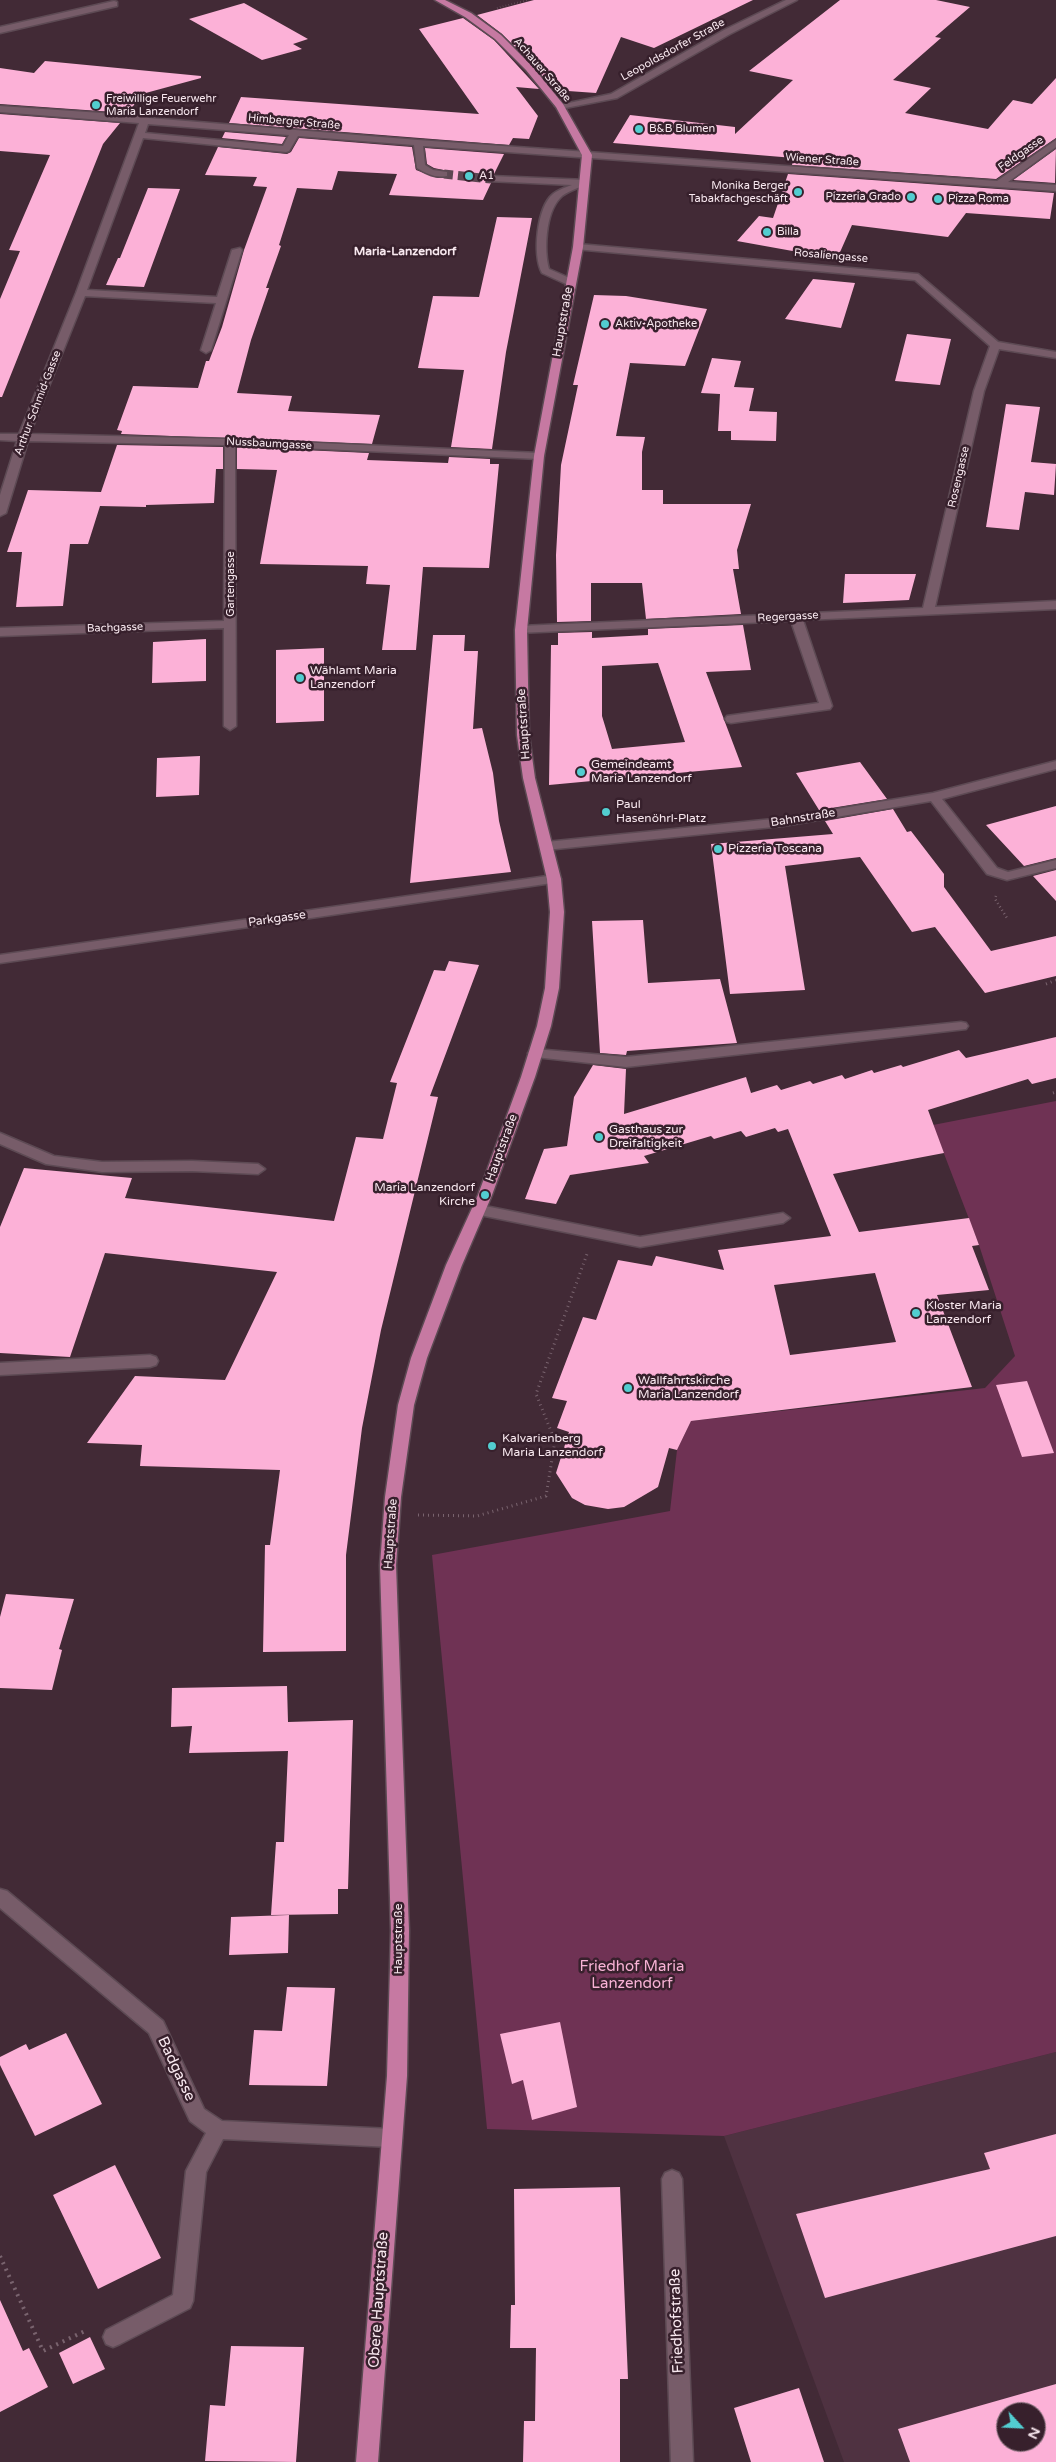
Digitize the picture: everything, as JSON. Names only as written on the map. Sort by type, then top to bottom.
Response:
[{"type":"main road","name":"Achauer Straße","points":[[439,0],[468,15],[498,37],[529,68],[560,106],[587,155]]},
{"type":"main road","name":"Hauptstraße","points":[[392,2138],[397,2076],[400,1931],[388,1565],[392,1512],[406,1405],[417,1367],[451,1273],[480,1210],[535,1053],[552,988],[557,912],[554,879],[529,778],[523,735],[520,630],[539,456],[578,247],[587,155]]},
{"type":"main road","name":"Obere Hauptstraße","points":[[367,2462],[392,2138]]},
{"type":"street","name":"Leopoldsdorfer Straße","points":[[560,106],[614,96],[727,32],[793,0]]},
{"type":"street","points":[[0,30],[114,4]]},
{"type":"street","name":"Himberger Straße","points":[[0,109],[587,155]]},
{"type":"street","name":"Arthur Schmid-Gasse","points":[[0,513],[23,438],[81,293],[145,120]]},
{"type":"street","points":[[139,135],[286,149],[295,133]]},
{"type":"street","points":[[418,143],[420,166],[431,173],[444,174]]},
{"type":"street","name":"Feldgasse","points":[[999,184],[1056,143]]},
{"type":"street","name":"Wiener Straße","points":[[587,155],[1056,188]]},
{"type":"street","points":[[491,180],[584,182]]},
{"type":"street","points":[[570,282],[545,271],[540,253],[546,214],[556,196],[584,182]]},
{"type":"street","name":"Rosaliengasse","points":[[578,247],[918,277],[995,345]]},
{"type":"street","points":[[206,350],[237,250]]},
{"type":"street","points":[[81,293],[221,300]]},
{"type":"street","points":[[995,345],[1056,354]]},
{"type":"street","name":"Rosengasse","points":[[928,611],[979,391],[995,345]]},
{"type":"street","name":"Nussbaumgasse","points":[[0,437],[230,442],[539,456]]},
{"type":"street","name":"Gartengasse","points":[[230,442],[230,726]]},
{"type":"street","name":"Regergasse","points":[[520,630],[1056,605]]},
{"type":"street","points":[[731,718],[826,706],[796,617]]},
{"type":"street","name":"Bachgasse","points":[[0,632],[231,624]]},
{"type":"street","name":"Bahnstraße","points":[[546,846],[783,822],[934,796],[1056,765]]},
{"type":"street","points":[[934,796],[992,871],[1007,876],[1056,864]]},
{"type":"street","name":"Parkgasse","points":[[0,959],[554,879]]},
{"type":"street","points":[[535,1053],[626,1062],[961,1026]]},
{"type":"street","points":[[0,1138],[51,1161],[102,1167],[192,1166],[258,1169]]},
{"type":"street","points":[[480,1210],[640,1242],[783,1218]]},
{"type":"street","points":[[0,1369],[150,1361]]},
{"type":"street","name":"Badgasse","points":[[0,1898],[156,2027],[197,2115],[218,2130]]},
{"type":"street","points":[[113,2337],[182,2301],[196,2170],[218,2130],[392,2138]]},
{"type":"street","name":"Friedhofstraße","points":[[672,2179],[682,2462]]},
{"type":"path","points":[[1046,984],[1056,980]]},
{"type":"path","points":[[392,1512],[477,1516],[546,1496],[555,1441],[536,1394],[595,1233]]},
{"type":"path","points":[[0,2256],[43,2351],[91,2329],[113,2337]]},
{"type":"shaded area","points":[[1056,2052],[1056,2462],[844,2462],[724,2136]]},
{"type":"green space","name":"Friedhof Maria Lanzendorf","points":[[1056,1101],[1056,2052],[724,2136],[487,2129],[432,1555],[670,1511],[677,1450],[691,1421],[985,1388],[1015,1356],[979,1245],[933,1125]]},
{"type":"building","points":[[534,0],[753,0],[654,48],[621,37],[596,93],[554,90],[533,65],[502,34],[477,15]]},
{"type":"building","points":[[840,0],[936,0],[970,7],[935,37],[941,38],[893,80],[931,88],[905,113],[988,129],[1013,100],[1032,104],[1056,78],[1056,138],[996,179],[792,165],[794,158],[613,143],[630,115],[735,127],[735,134],[793,80],[749,71]]},
{"type":"building","points":[[244,3],[308,39],[293,44],[302,49],[262,60],[189,19]]},
{"type":"building","points":[[463,18],[494,40],[539,89],[516,87],[538,116],[529,139],[513,138],[509,145],[229,123],[241,97],[479,114],[419,29]]},
{"type":"building","points":[[45,61],[201,76],[201,78],[142,94],[128,113],[0,104],[0,68],[34,73]]},
{"type":"building","points":[[0,114],[120,123],[103,144],[2,397],[0,397],[0,299],[20,251],[9,250],[50,155],[0,151]]},
{"type":"building","points":[[225,132],[286,137],[282,144],[222,138]]},
{"type":"building","points":[[299,138],[412,147],[416,170],[438,178],[448,177],[448,171],[434,168],[427,164],[425,148],[504,154],[494,174],[484,179],[491,183],[483,200],[389,195],[397,174],[338,171],[332,190],[297,188],[279,245],[281,246],[266,288],[269,288],[251,340],[237,393],[292,396],[288,411],[380,415],[372,444],[121,434],[122,431],[117,430],[133,386],[198,388],[206,361],[209,361],[222,327],[244,250],[267,187],[253,186],[257,177],[205,175],[218,147],[287,154],[291,152]]},
{"type":"building","points":[[1056,149],[1055,183],[1013,180]]},
{"type":"building","points":[[788,174],[1054,193],[1050,219],[966,213],[948,237],[852,225],[837,259],[737,241],[759,216],[773,218]]},
{"type":"building","points":[[148,188],[180,189],[144,287],[106,285],[118,258],[120,258]]},
{"type":"building","points":[[497,217],[532,218],[506,352],[492,449],[451,447],[464,370],[418,368],[433,296],[479,297]]},
{"type":"building","points":[[813,279],[855,283],[841,328],[785,319]]},
{"type":"building","points":[[594,295],[626,296],[707,309],[685,366],[630,363],[616,436],[645,437],[642,452],[642,490],[663,490],[663,504],[751,504],[737,550],[739,569],[733,569],[741,614],[646,619],[642,583],[591,583],[591,621],[557,622],[556,555],[561,465],[578,385],[573,385]]},
{"type":"building","points":[[907,334],[951,339],[940,385],[895,381]]},
{"type":"building","points":[[712,358],[741,361],[734,387],[754,388],[749,411],[777,412],[776,441],[731,440],[731,431],[718,431],[720,394],[701,393]]},
{"type":"building","points":[[1006,404],[1040,407],[1031,462],[1056,464],[1054,495],[1025,492],[1019,530],[986,527]]},
{"type":"building","points":[[117,445],[223,447],[223,469],[216,469],[214,503],[146,505],[146,507],[100,506],[88,544],[70,544],[63,606],[16,607],[22,552],[7,552],[28,490],[101,492]]},
{"type":"building","points":[[237,447],[369,453],[367,460],[448,463],[449,457],[490,459],[490,464],[499,464],[489,568],[423,567],[416,650],[382,650],[390,585],[366,584],[368,566],[260,564],[277,470],[237,469]]},
{"type":"building","points":[[845,574],[916,574],[909,600],[843,603]]},
{"type":"building","points":[[743,625],[751,670],[706,672],[742,767],[549,785],[551,645],[558,645],[558,633],[592,632],[592,638],[648,635],[648,629]],"holes":[[[658,663],[685,742],[612,749],[602,716],[602,666]]]},
{"type":"building","points":[[433,635],[465,635],[464,651],[478,651],[473,729],[482,728],[493,773],[499,821],[511,872],[410,883]]},
{"type":"building","points":[[206,639],[206,681],[152,683],[153,642]]},
{"type":"building","name":"Wählamt Maria Lanzendorf","points":[[324,648],[324,721],[276,723],[276,650]]},
{"type":"building","points":[[200,756],[199,795],[156,797],[157,758]]},
{"type":"building","points":[[860,762],[887,799],[819,810],[796,773]]},
{"type":"building","points":[[1056,806],[1056,858],[1024,866],[986,825]]},
{"type":"building","points":[[893,809],[907,832],[911,831],[944,874],[944,887],[991,951],[1056,936],[1056,976],[985,993],[935,927],[912,932],[860,857],[785,866],[805,990],[730,994],[711,844],[833,834],[825,821]]},
{"type":"building","points":[[1056,870],[1056,901],[1033,876]]},
{"type":"building","points":[[643,920],[648,983],[720,979],[737,1043],[627,1051],[626,1055],[600,1053],[592,921]]},
{"type":"building","points":[[449,961],[479,965],[430,1096],[438,1097],[381,1330],[362,1428],[346,1555],[346,1651],[263,1652],[265,1545],[270,1545],[280,1470],[140,1466],[142,1445],[87,1443],[135,1376],[225,1380],[277,1272],[105,1253],[70,1357],[0,1353],[0,1227],[24,1168],[132,1178],[125,1198],[334,1221],[356,1137],[383,1139],[397,1083],[390,1082],[434,970],[445,971]]},
{"type":"building","points":[[1056,1037],[1056,1078],[1032,1084],[1028,1079],[928,1110],[944,1153],[833,1174],[859,1232],[969,1218],[979,1245],[972,1246],[989,1290],[937,1295],[972,1387],[691,1421],[677,1450],[669,1448],[658,1487],[624,1507],[608,1509],[585,1505],[572,1498],[556,1473],[569,1432],[557,1428],[567,1401],[552,1398],[583,1317],[596,1320],[618,1260],[652,1266],[656,1256],[724,1270],[718,1250],[831,1236],[788,1129],[778,1132],[775,1128],[746,1137],[741,1131],[714,1139],[711,1136],[644,1156],[649,1163],[570,1175],[556,1204],[525,1199],[544,1149],[567,1146],[574,1097],[593,1065],[626,1069],[624,1114],[746,1077],[751,1093],[777,1085],[781,1090],[810,1081],[813,1084],[842,1075],[845,1079],[872,1070],[874,1073],[901,1065],[903,1067],[959,1050],[966,1058]],"holes":[[[875,1273],[896,1342],[790,1355],[774,1285]]]},
{"type":"building","points":[[1027,1381],[1054,1453],[1022,1457],[996,1385]]},
{"type":"building","points":[[6,1594],[74,1599],[59,1649],[62,1650],[52,1690],[0,1688],[0,1617]]},
{"type":"building","points":[[287,1686],[288,1722],[353,1720],[348,1889],[338,1889],[338,1914],[271,1915],[276,1842],[284,1842],[288,1751],[189,1753],[192,1726],[171,1727],[172,1688]]},
{"type":"building","points":[[289,1915],[288,1953],[229,1955],[231,1917]]},
{"type":"building","points":[[287,1987],[335,1988],[327,2086],[249,2085],[254,2030],[282,2031]]},
{"type":"building","points":[[560,2022],[577,2107],[532,2120],[523,2080],[512,2084],[500,2034]]},
{"type":"building","points":[[66,2033],[102,2104],[35,2136],[0,2065],[0,2057],[26,2044],[29,2050]]},
{"type":"building","points":[[1056,2134],[1056,2236],[825,2298],[796,2214],[990,2169],[984,2153]]},
{"type":"building","points":[[115,2165],[161,2258],[98,2289],[53,2195]]},
{"type":"building","points":[[620,2187],[628,2379],[620,2379],[620,2462],[523,2462],[524,2421],[535,2421],[536,2348],[510,2348],[511,2305],[515,2305],[514,2189]]},
{"type":"building","points":[[0,2300],[23,2351],[29,2348],[48,2387],[0,2412]]},
{"type":"building","points":[[90,2337],[105,2369],[73,2384],[59,2353]]},
{"type":"building","points":[[231,2346],[304,2347],[296,2462],[205,2461],[210,2405],[225,2406]]},
{"type":"building","points":[[1056,2384],[1056,2462],[910,2462],[898,2429]]},
{"type":"building","points":[[799,2388],[824,2462],[751,2462],[734,2408]]},
{"type":"tunnel","points":[[444,174],[491,179]]},
{"type":"place","name":"Freiwillige Feuerwehr Maria Lanzendorf","points":[[96,105]]},
{"type":"place","name":"B&B Blumen","points":[[639,129]]},
{"type":"place","name":"A1","points":[[469,176]]},
{"type":"place","name":"Monika Berger Tabakfachgeschäft","points":[[798,192]]},
{"type":"place","name":"Pizzeria Grado","points":[[911,197]]},
{"type":"place","name":"Pizza Roma","points":[[938,199]]},
{"type":"place","name":"Billa","points":[[767,232]]},
{"type":"place","name":"Aktiv-Apotheke","points":[[605,324]]},
{"type":"place","name":"Wählamt Maria Lanzendorf","points":[[300,678]]},
{"type":"place","name":"Gemeindeamt Maria Lanzendorf","points":[[581,772]]},
{"type":"place","name":"Paul Hasenöhrl-Platz","points":[[606,812]]},
{"type":"place","name":"Pizzeria Toscana","points":[[718,849]]},
{"type":"place","name":"Gasthaus zur Dreifaltigkeit","points":[[599,1137]]},
{"type":"place","name":"Maria Lanzendorf Kirche","points":[[485,1195]]},
{"type":"place","name":"Kloster Maria Lanzendorf","points":[[916,1313]]},
{"type":"place","name":"Wallfahrtskirche Maria Lanzendorf","points":[[628,1388]]},
{"type":"place","name":"Kalvarienberg Maria Lanzendorf","points":[[492,1446]]},
{"type":"district","name":"Maria-Lanzendorf","points":[[405,252]]}]
